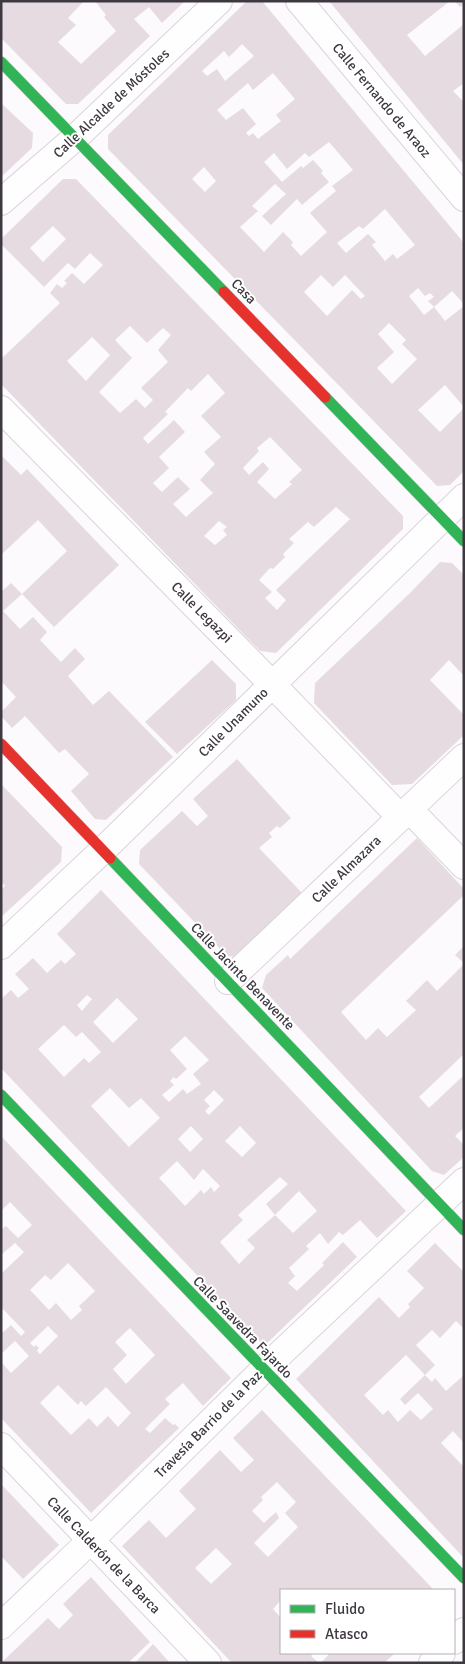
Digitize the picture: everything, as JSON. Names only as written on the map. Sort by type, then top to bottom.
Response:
[{"type":"street","name":"Calle Alcalde de Móstoles","points":[[1,202],[76,138],[219,1]]},
{"type":"street","name":"Calle Fernando de Araoz","points":[[299,1],[464,198]]},
{"type":"street","name":"Casa","points":[[1,62],[464,541]]},
{"type":"street","name":"Calle Legazpi","points":[[1,408],[272,684],[405,813],[464,866]]},
{"type":"street","name":"Calle Unamuno","points":[[1,946],[102,851],[464,497]]},
{"type":"street","name":"Calle Jacinto Benavente","points":[[1,744],[464,1230]]},
{"type":"street","name":"Calle Almazara","points":[[228,982],[464,757]]},
{"type":"street","name":"Calle Saavedra Fajardo","points":[[1,1095],[464,1578]]},
{"type":"street","name":"Travesía Barrio de la Paz","points":[[1,1626],[263,1370],[464,1180]]},
{"type":"street","name":"Calle Calderón de la Barca","points":[[1,1446],[208,1663]]},
{"type":"street","points":[[455,1640],[464,1631]]},
{"type":"street","points":[[432,1663],[441,1654]]},
{"type":"building","points":[[1,1],[84,1],[68,18],[76,25],[58,42],[81,64],[116,31],[104,17],[106,15],[95,1],[185,1],[162,23],[149,7],[134,19],[150,36],[78,104],[66,104],[1,38]]},
{"type":"building","points":[[247,1],[262,1],[464,243],[464,304],[452,291],[434,307],[445,321],[464,306],[464,407],[445,385],[418,410],[440,432],[464,408],[464,471],[450,485],[437,486],[108,149],[108,135]],"holes":[[[242,44],[254,56],[225,81],[217,69],[207,76],[202,71],[224,51],[229,57]],[[273,73],[295,99],[276,115],[281,121],[258,139],[253,133],[249,136],[246,133],[256,124],[243,108],[226,120],[217,110],[248,83],[253,90]],[[329,142],[353,170],[332,186],[336,191],[310,213],[327,232],[301,256],[291,245],[293,242],[283,232],[264,252],[240,227],[258,211],[252,206],[275,184],[286,194],[262,216],[271,225],[297,199],[302,205],[329,182],[321,173],[323,171],[313,160],[303,168],[301,166],[282,182],[264,162],[274,153],[287,169],[305,153],[309,157]],[[204,167],[216,181],[205,192],[192,179]],[[385,209],[415,245],[397,259],[393,254],[385,261],[372,245],[376,242],[368,234],[346,253],[337,243],[359,226],[363,229]],[[321,275],[333,287],[345,275],[365,296],[361,299],[352,290],[327,316],[304,292]],[[418,288],[425,296],[430,293],[434,297],[428,301],[434,307],[424,315],[409,296]],[[389,323],[406,340],[402,344],[417,359],[392,384],[377,368],[394,352],[378,334]]]},
{"type":"building","points":[[329,1],[450,1],[407,35],[425,56],[464,24],[464,83],[453,91],[464,102],[464,165]]},
{"type":"building","points":[[455,1],[464,1],[464,3],[460,7]]},
{"type":"building","points":[[1,103],[33,133],[32,148],[1,177]]},
{"type":"building","points":[[63,179],[76,179],[403,516],[403,529],[276,653],[260,651],[1,384],[1,359],[60,303],[50,293],[57,284],[62,288],[67,283],[64,281],[72,273],[84,284],[103,265],[90,253],[75,269],[68,263],[44,287],[1,244],[1,239]],"holes":[[[53,226],[66,239],[43,262],[30,248]],[[130,326],[147,343],[163,328],[171,335],[158,350],[168,362],[141,388],[153,400],[145,408],[136,399],[120,413],[99,392],[132,358],[115,340]],[[92,337],[110,355],[86,381],[67,361]],[[208,374],[225,393],[201,416],[221,437],[204,452],[215,464],[200,480],[213,493],[186,517],[173,504],[190,489],[178,477],[162,492],[153,483],[169,468],[159,457],[185,432],[174,420],[148,444],[143,438],[168,414],[165,412],[188,388],[191,391]],[[270,437],[302,470],[289,482],[292,484],[275,499],[257,482],[269,469],[263,462],[249,475],[243,468],[259,451],[257,448]],[[336,507],[350,519],[276,590],[286,600],[277,610],[265,598],[272,592],[259,580],[270,568],[273,569],[285,557],[283,554],[294,543],[289,539],[308,522],[314,527]],[[219,521],[227,527],[223,530],[227,535],[215,545],[204,536]]]},
{"type":"building","points":[[1,455],[21,475],[27,469],[119,565],[54,627],[22,594],[67,551],[38,520],[1,555]]},
{"type":"building","points":[[440,562],[452,563],[464,575],[464,676],[449,660],[430,680],[464,715],[464,735],[412,784],[392,785],[314,703],[315,683]]},
{"type":"building","points":[[11,583],[22,594],[3,611],[20,629],[33,617],[47,632],[40,640],[61,662],[75,648],[85,659],[68,676],[93,705],[109,691],[173,757],[106,820],[95,819],[71,791],[89,774],[65,749],[59,753],[25,716],[12,728],[1,716],[1,712],[16,697],[1,681],[1,592]]},
{"type":"building","points":[[212,660],[236,684],[236,700],[177,754],[145,722]]},
{"type":"building","points":[[237,759],[291,818],[280,828],[277,826],[269,833],[272,837],[259,848],[302,893],[235,957],[227,956],[139,864],[140,850],[182,811],[197,826],[208,816],[193,799]]},
{"type":"building","points":[[1,784],[62,847],[61,862],[1,917],[1,890],[5,886],[1,881]]},
{"type":"building","points":[[417,838],[464,889],[464,895],[341,1012],[366,1040],[378,1028],[387,1037],[416,1010],[406,1001],[427,980],[437,991],[464,964],[464,1054],[419,1097],[429,1108],[464,1075],[464,1128],[455,1136],[464,1145],[464,1157],[444,1175],[432,1171],[262,988],[266,975],[288,955],[290,959]]},
{"type":"building","points":[[101,890],[406,1211],[377,1238],[360,1220],[343,1235],[339,1232],[328,1244],[320,1233],[306,1246],[309,1249],[289,1268],[295,1276],[288,1283],[297,1291],[324,1265],[322,1263],[343,1242],[357,1257],[264,1346],[1,1068],[1,999],[11,990],[18,998],[29,989],[15,974],[33,958],[47,973],[61,960],[65,964],[76,954],[57,934]],"holes":[[[87,995],[92,999],[82,1011],[77,1005]],[[117,998],[138,1019],[113,1043],[93,1022]],[[64,1025],[76,1037],[82,1032],[101,1052],[89,1063],[84,1058],[64,1077],[38,1049]],[[185,1036],[209,1060],[193,1074],[201,1084],[187,1094],[183,1089],[169,1102],[162,1095],[174,1085],[170,1081],[174,1077],[176,1079],[187,1069],[170,1050]],[[110,1088],[129,1108],[141,1098],[160,1118],[129,1147],[91,1106]],[[214,1090],[224,1100],[209,1115],[205,1111],[210,1106],[204,1100]],[[191,1126],[203,1139],[190,1152],[178,1139]],[[240,1126],[256,1143],[242,1157],[225,1141]],[[177,1161],[194,1180],[203,1169],[220,1186],[214,1192],[211,1187],[204,1194],[201,1190],[185,1206],[159,1178]],[[280,1177],[288,1184],[266,1204],[275,1215],[247,1240],[255,1248],[239,1264],[220,1242],[243,1220],[238,1215]],[[299,1191],[317,1211],[293,1233],[275,1215]]]},
{"type":"building","points":[[464,946],[464,963],[455,955]]},
{"type":"building","points":[[1,1136],[231,1378],[203,1406],[183,1383],[165,1399],[170,1404],[145,1429],[150,1433],[165,1418],[179,1428],[91,1513],[1,1418],[1,1362],[11,1373],[29,1356],[15,1341],[1,1354],[1,1334],[11,1325],[21,1336],[25,1332],[1,1307],[1,1274],[24,1252],[15,1243],[1,1255],[1,1230],[6,1226],[18,1238],[32,1225],[10,1202],[1,1211]],"holes":[[[68,1263],[95,1291],[79,1306],[82,1310],[71,1320],[56,1303],[49,1310],[30,1290],[45,1275],[51,1280]],[[48,1326],[58,1336],[40,1354],[37,1351],[39,1348],[36,1345],[34,1347],[30,1343]],[[130,1328],[155,1355],[126,1384],[113,1369],[127,1355],[115,1342]],[[58,1385],[78,1405],[81,1401],[86,1406],[106,1387],[131,1413],[118,1427],[108,1416],[97,1427],[89,1418],[71,1435],[40,1403]]]},
{"type":"building","points":[[435,1243],[464,1272],[464,1329],[456,1321],[440,1338],[432,1330],[416,1345],[435,1365],[425,1375],[432,1382],[435,1378],[446,1391],[464,1375],[464,1443],[453,1431],[441,1443],[462,1465],[464,1463],[464,1558],[296,1379],[379,1297],[399,1318],[410,1307],[408,1304],[424,1288],[407,1271]],"holes":[[[406,1355],[425,1375],[400,1399],[405,1405],[418,1393],[433,1409],[421,1420],[410,1410],[398,1422],[388,1410],[383,1415],[364,1395]]]},
{"type":"building","points":[[262,1410],[433,1589],[280,1589],[280,1601],[273,1609],[280,1617],[280,1654],[313,1654],[311,1656],[319,1663],[232,1663],[122,1546],[149,1520],[166,1538],[196,1509],[179,1491],[220,1450],[241,1472],[254,1460],[233,1438]],"holes":[[[277,1482],[296,1502],[285,1513],[298,1527],[268,1557],[254,1543],[279,1518],[276,1512],[264,1523],[252,1511],[263,1500],[261,1497]],[[216,1548],[232,1564],[211,1584],[195,1568]]]},
{"type":"building","points":[[1,1484],[59,1545],[23,1579],[1,1556]]},
{"type":"building","points":[[91,1577],[150,1642],[128,1663],[1,1663],[48,1618],[59,1629],[73,1615],[63,1604]]},
{"type":"building","points":[[153,1644],[170,1663],[135,1663]]},
{"type":"building","points":[[329,1654],[394,1654],[384,1663],[321,1663]]},
{"type":"traffic: fast","points":[[1,62],[224,292]]},
{"type":"traffic: fast","points":[[325,397],[464,541]]},
{"type":"traffic: fast","points":[[110,858],[464,1230]]},
{"type":"traffic: fast","points":[[1,1095],[464,1578]]},
{"type":"traffic: jam","points":[[224,292],[325,397]]},
{"type":"traffic: jam","points":[[1,744],[110,858]]}]
